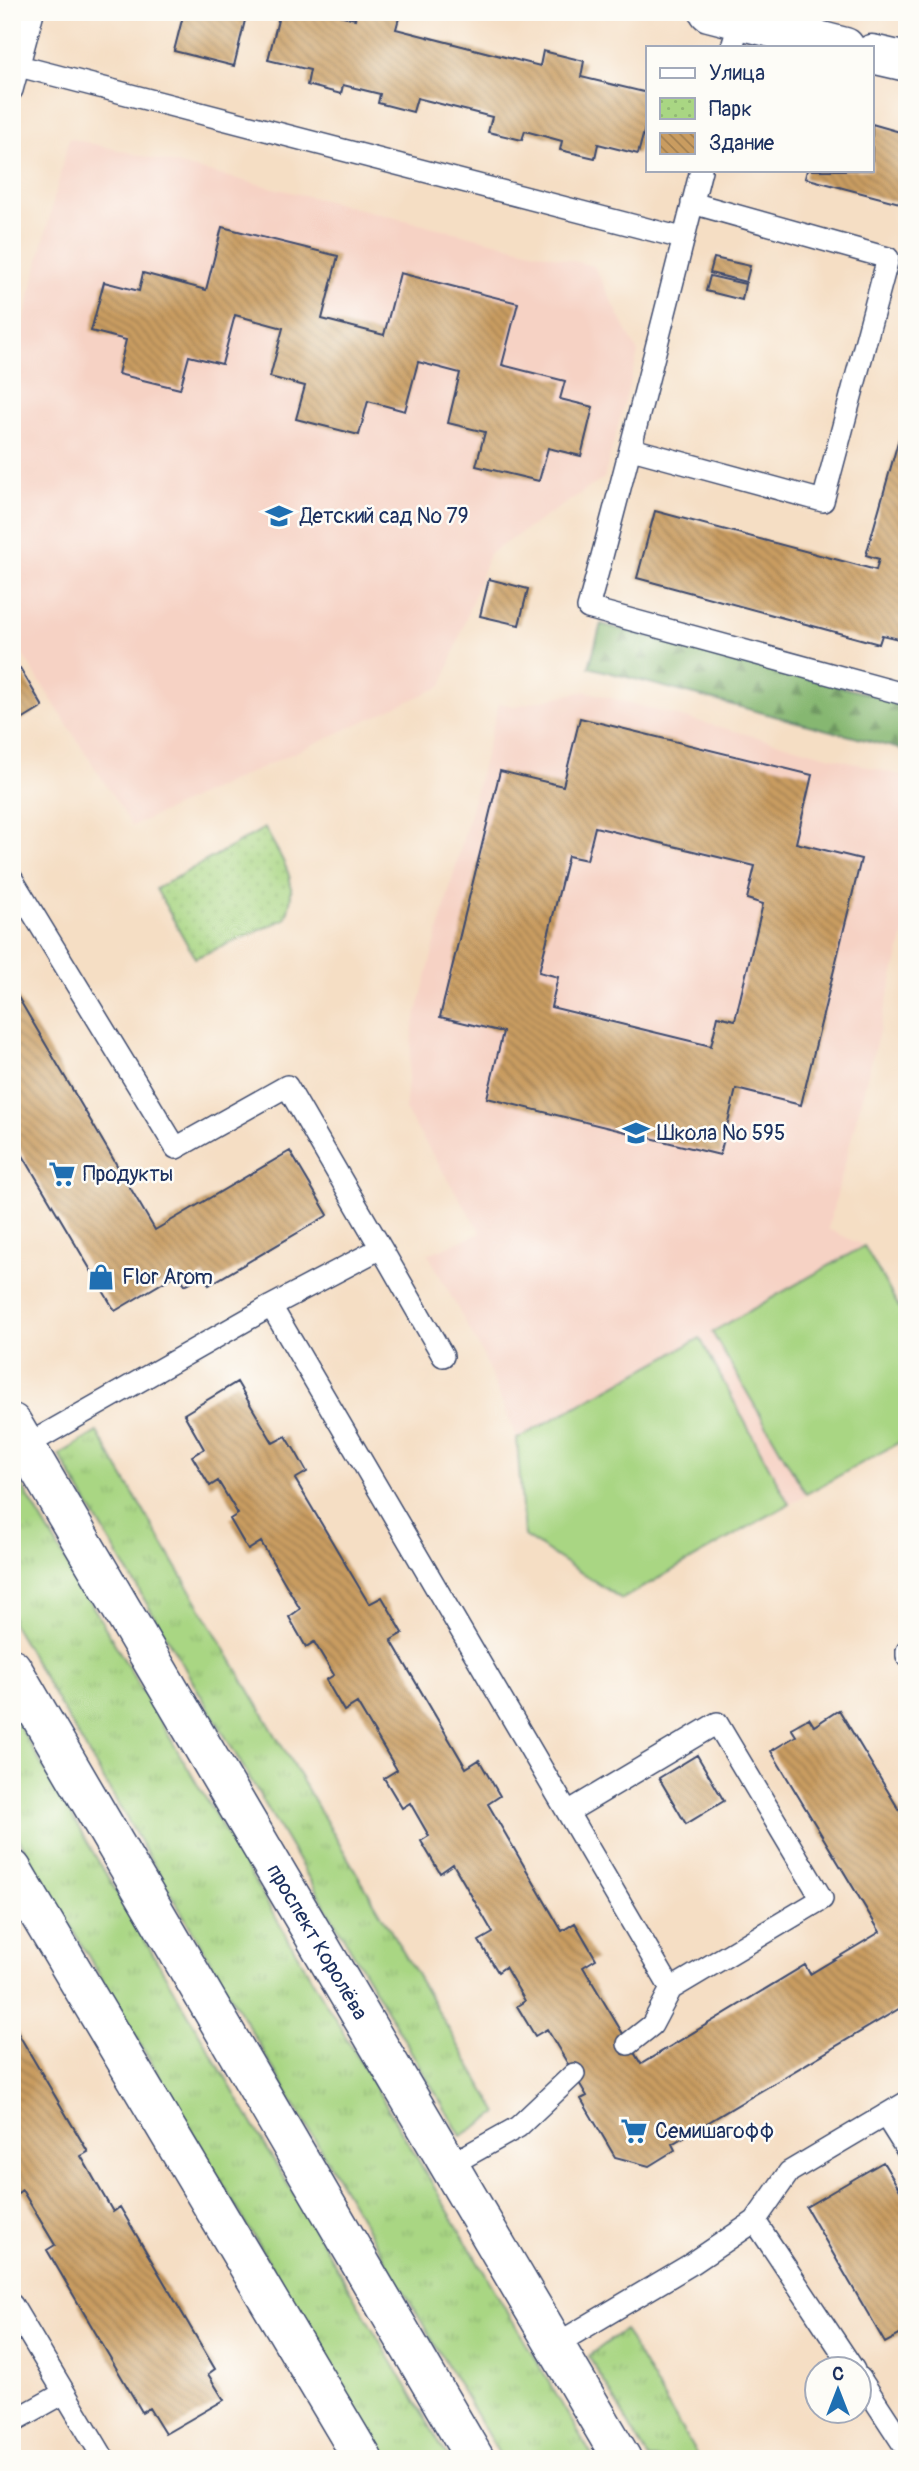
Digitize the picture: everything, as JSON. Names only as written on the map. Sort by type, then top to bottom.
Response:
[{"type":"street","points":[[742,24],[841,46]]},
{"type":"street","points":[[874,54],[907,62]]},
{"type":"street","name":"проспект Королёва","points":[[19,1435],[622,2459]]},
{"type":"street","points":[[12,1668],[475,2459]]},
{"type":"street","points":[[12,1869],[358,2457]]},
{"type":"lane","points":[[12,90],[33,12]]},
{"type":"lane","points":[[19,66],[682,238]]},
{"type":"lane","points":[[700,172],[632,449],[587,608],[907,695]]},
{"type":"lane","points":[[632,449],[823,500],[888,258],[692,203]]},
{"type":"lane","points":[[12,879],[176,1149],[287,1086],[443,1356]]},
{"type":"lane","points":[[19,1435],[381,1248]]},
{"type":"lane","points":[[271,1306],[671,1989]]},
{"type":"lane","points":[[568,1812],[718,1723],[822,1899],[671,1989],[652,2025],[628,2044]]},
{"type":"lane","points":[[450,2165],[517,2127],[574,2074]]},
{"type":"lane","points":[[555,2345],[693,2263],[755,2221],[789,2172],[907,2102]]},
{"type":"lane","points":[[885,2115],[907,2150]]},
{"type":"lane","points":[[755,2221],[845,2356]]},
{"type":"lane","points":[[12,2305],[104,2459]]},
{"type":"lane","points":[[12,2422],[64,2393]]},
{"type":"lane","points":[[874,2400],[905,2444]]},
{"type":"shaded area","name":"Детский сад № 79","points":[[69,138],[594,266],[638,353],[604,478],[489,554],[442,686],[132,826],[12,638],[12,369]]},
{"type":"shaded area","name":"Школа № 595","points":[[585,691],[907,777],[907,923],[828,1229],[864,1246],[907,1321],[907,1438],[622,1599],[524,1536],[517,1439],[481,1351],[428,1254],[481,1233],[405,1110],[413,1027],[499,703],[514,706]]},
{"type":"green space","points":[[601,624],[907,704],[907,751],[589,667]]},
{"type":"green space","points":[[265,828],[288,872],[291,893],[285,919],[195,958],[156,889]]},
{"type":"green space","points":[[864,1246],[907,1321],[907,1438],[806,1494],[712,1332]]},
{"type":"green space","points":[[700,1338],[789,1504],[622,1599],[524,1536],[517,1439]]},
{"type":"green space","points":[[97,1432],[498,2113],[461,2136],[59,1455]]},
{"type":"green space","points":[[12,1469],[594,2459],[502,2459],[12,1623]]},
{"type":"green space","points":[[12,1714],[449,2459],[385,2459],[12,1827]]},
{"type":"green space","points":[[624,2330],[699,2459],[649,2459],[589,2356]]},
{"type":"building","points":[[184,12],[247,12],[234,66],[174,51]]},
{"type":"building","points":[[280,12],[327,12],[355,19],[357,12],[391,12],[400,14],[396,29],[540,66],[543,51],[584,61],[581,77],[646,93],[646,124],[638,154],[598,144],[595,158],[560,150],[562,141],[525,131],[522,140],[488,132],[492,117],[417,98],[413,112],[378,103],[380,94],[343,85],[341,94],[307,85],[310,70],[268,60]]},
{"type":"building","points":[[874,125],[907,134],[907,205],[805,178],[806,172],[874,172]]},
{"type":"building","points":[[222,227],[338,256],[322,319],[384,335],[400,273],[518,303],[502,365],[565,381],[560,399],[593,407],[581,456],[548,448],[539,481],[476,466],[485,432],[448,423],[460,373],[418,362],[405,411],[368,401],[359,435],[296,419],[305,386],[270,377],[283,328],[235,315],[222,364],[189,356],[180,389],[118,374],[126,340],[91,331],[104,282],[139,291],[143,273],[206,290]]},
{"type":"building","points":[[714,258],[750,266],[746,282],[710,273]]},
{"type":"building","points":[[710,276],[745,284],[742,300],[706,291]]},
{"type":"building","points":[[907,410],[907,641],[882,635],[879,644],[637,578],[655,511],[876,570],[879,559],[866,555]]},
{"type":"building","points":[[489,579],[528,589],[519,625],[480,616]]},
{"type":"building","points":[[20,668],[43,707],[12,726],[12,672]]},
{"type":"building","points":[[580,718],[812,775],[796,843],[861,859],[801,1105],[736,1089],[720,1155],[487,1098],[503,1032],[440,1017],[500,771],[563,786]],"holes":[[[595,827],[755,866],[747,899],[763,904],[735,1020],[718,1016],[711,1046],[551,1007],[558,977],[539,972],[568,856],[587,860]]]},
{"type":"building","points":[[12,987],[155,1230],[290,1151],[328,1215],[209,1285],[204,1275],[185,1285],[179,1273],[115,1311],[12,1137]]},
{"type":"building","points":[[237,1382],[273,1443],[286,1436],[297,1454],[307,1472],[295,1479],[369,1604],[382,1597],[403,1633],[391,1640],[466,1768],[479,1760],[500,1796],[488,1804],[562,1931],[575,1923],[596,1959],[583,1967],[641,2064],[805,1965],[810,1974],[880,1932],[771,1751],[796,1736],[791,1728],[809,1718],[814,1726],[839,1710],[907,1823],[907,2004],[672,2144],[675,2150],[649,2166],[615,2157],[581,2099],[587,2096],[547,2029],[535,2036],[517,2006],[525,2001],[505,1967],[498,1972],[479,1941],[493,1933],[453,1864],[440,1873],[421,1841],[429,1836],[410,1803],[402,1808],[384,1778],[397,1770],[357,1703],[344,1711],[326,1680],[334,1675],[314,1642],[306,1647],[289,1617],[300,1609],[261,1542],[248,1550],[230,1519],[238,1514],[218,1481],[210,1486],[192,1456],[204,1449],[184,1414]]},
{"type":"building","points":[[697,1755],[724,1801],[686,1824],[659,1778]]},
{"type":"building","points":[[12,2023],[88,2152],[81,2156],[113,2212],[120,2207],[215,2369],[208,2374],[224,2400],[165,2434],[149,2408],[142,2412],[47,2250],[55,2245],[22,2190],[15,2195],[12,2190]]},
{"type":"building","points":[[883,2162],[907,2202],[907,2331],[885,2343],[806,2207]]},
{"type":"place","name":"Детский сад № 79","points":[[279,516]]},
{"type":"place","name":"Школа № 595","points":[[636,1133]]},
{"type":"place","name":"Продукты","points":[[62,1174]]},
{"type":"place","name":"Flor Arom","points":[[101,1277]]},
{"type":"place","name":"Семишагофф","points":[[634,2131]]}]
